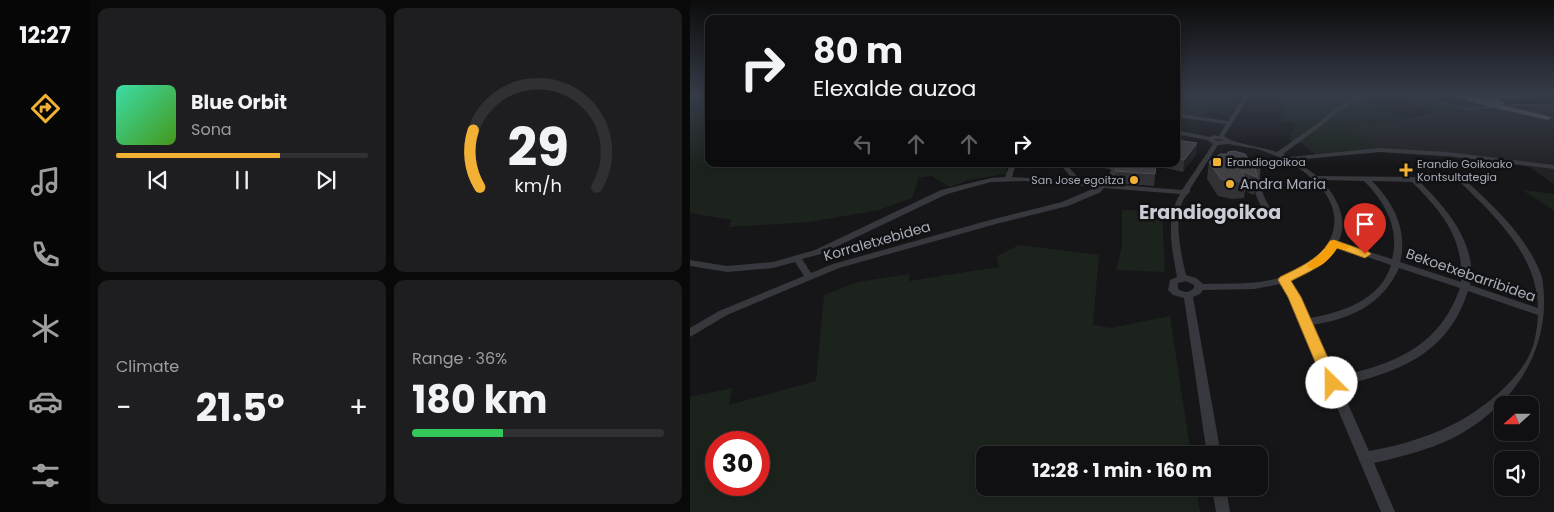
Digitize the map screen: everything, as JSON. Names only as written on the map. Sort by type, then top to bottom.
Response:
[{"type":"street","points":[[1202,119],[1230,123]]},
{"type":"street","points":[[1182,278],[1175,235],[1175,216],[1186,192],[1233,119]]},
{"type":"street","points":[[1278,154],[1327,119]]},
{"type":"street","points":[[1180,133],[1259,147],[1288,158],[1316,178],[1327,190],[1337,206],[1339,226],[1334,243],[1328,254],[1314,265],[1284,280],[1245,286],[1199,287]]},
{"type":"street","points":[[1268,210],[1263,204],[1257,183],[1256,170],[1258,163],[1288,158],[1379,150],[1455,155],[1554,167]]},
{"type":"street","points":[[1008,179],[1012,167]]},
{"type":"street","points":[[1066,167],[1079,182]]},
{"type":"street","points":[[1104,184],[1116,171],[1114,168],[1107,167]]},
{"type":"street","points":[[1316,178],[1463,181],[1508,225],[1533,267],[1540,287],[1543,313],[1542,329],[1534,357],[1518,380],[1494,405],[1466,425],[1436,440],[1396,453],[1365,458]]},
{"type":"street","points":[[1306,322],[1346,314],[1365,303],[1385,285],[1397,264],[1399,235],[1393,215],[1385,201],[1366,178]]},
{"type":"street","points":[[690,263],[727,269],[773,265],[818,252],[944,192],[973,183],[1008,179],[1079,182],[1186,192]]},
{"type":"street","points":[[1332,383],[1362,377],[1398,364],[1422,350],[1458,311],[1467,279],[1463,248],[1452,223],[1435,200],[1413,179]]},
{"type":"street","name":"Korraletxebidea","points":[[690,333],[723,313],[836,266],[1065,204],[1098,190],[1104,184]]},
{"type":"street","name":"Bekoetxebarribidea","points":[[1334,243],[1543,313]]},
{"type":"street","points":[[797,258],[809,277]]},
{"type":"street","points":[[1182,278],[1194,280],[1199,287],[1198,292],[1188,296],[1179,294],[1172,287],[1173,282],[1182,278]]},
{"type":"street","points":[[1284,280],[1306,322],[1388,512]]},
{"type":"street","points":[[1188,296],[1213,446]]},
{"type":"street","points":[[1220,496],[1223,512]]},
{"type":"shaded area","points":[[690,119],[705,119],[705,167],[1007,167],[1006,174],[969,180],[950,187],[932,176],[919,178],[912,198],[879,210],[810,222],[728,227],[732,220],[690,213]]},
{"type":"shaded area","points":[[1280,119],[1405,119],[1398,122],[1345,125],[1381,152],[1318,157],[1300,142],[1289,140],[1296,123],[1279,121]]},
{"type":"shaded area","points":[[1405,119],[1554,119],[1554,184],[1529,167],[1471,159],[1381,152],[1344,125],[1398,122]]},
{"type":"shaded area","points":[[1522,190],[1554,194],[1554,211],[1550,208]]},
{"type":"shaded area","points":[[1122,210],[1162,211],[1165,272],[1116,270],[1122,247]]},
{"type":"shaded area","points":[[1019,245],[1099,255],[1093,325],[1111,328],[1170,316],[1190,446],[976,446],[976,496],[1197,496],[1200,512],[690,512],[690,397],[732,388],[729,405],[816,381],[824,295],[858,282],[910,274],[909,281],[999,267],[997,256]]},
{"type":"building","points":[[1180,141],[1197,143],[1184,160],[1180,160]]},
{"type":"building","points":[[1234,151],[1245,154],[1255,168],[1257,177],[1241,171],[1247,181],[1221,179],[1209,162],[1220,154],[1228,154],[1228,152]]},
{"type":"building","points":[[1117,167],[1156,167],[1155,174],[1115,171]]},
{"type":"slow traffic","points":[[1313,265],[1328,254],[1334,243],[1345,247]]},
{"type":"place","name":"Erandiogoikoa","points":[[1217,162]]},
{"type":"place","name":"Erandio Goikoako Kontsultategia","points":[[1406,170]]},
{"type":"place","name":"San Jose egoitza","points":[[1134,180]]},
{"type":"place","name":"Andra Maria","points":[[1230,184]]},
{"type":"district","name":"Erandiogoikoa","points":[[1210,212]]},
{"type":"route","points":[[1332,383],[1295,297],[1284,280],[1314,265],[1328,254],[1334,243],[1365,254]]}]
